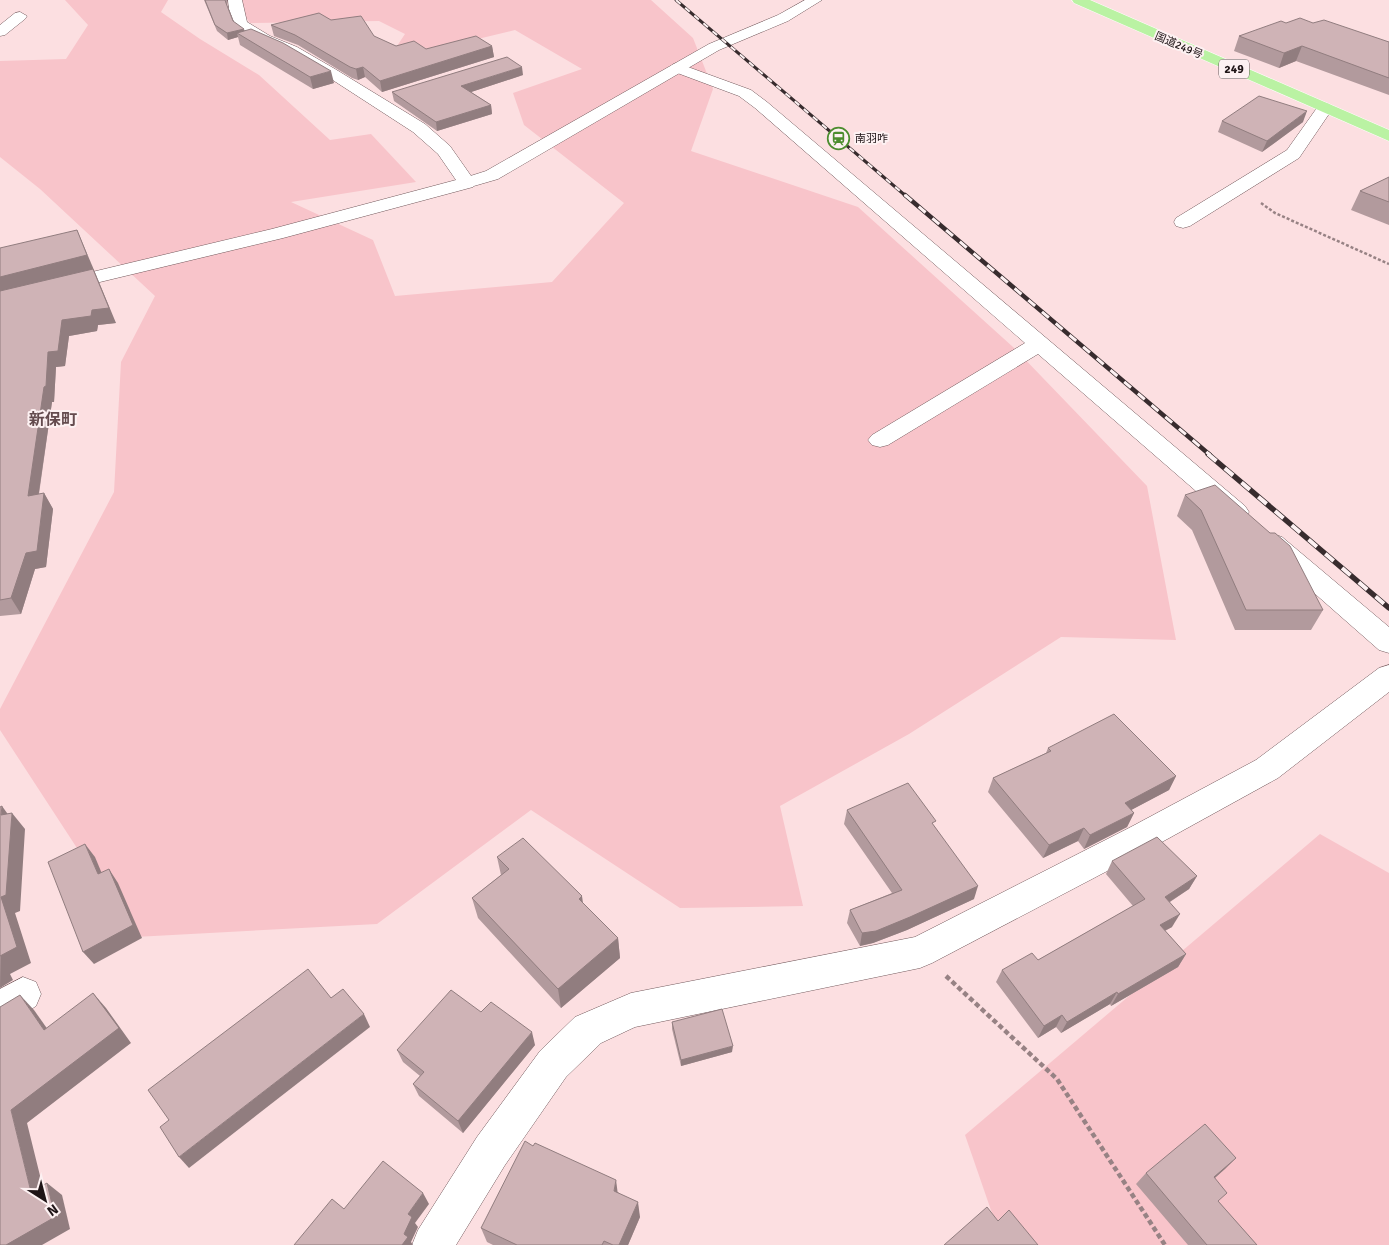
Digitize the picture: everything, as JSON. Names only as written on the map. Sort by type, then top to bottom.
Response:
[{"type":"highway","name":"国道249号","points":[[1079,0],[1389,136]]},
{"type":"street","points":[[235,0],[241,24],[265,39],[292,50],[330,72],[419,128],[444,150],[467,183]]},
{"type":"street","points":[[0,300],[276,234],[492,175],[714,47],[783,18],[815,0]]},
{"type":"street","points":[[0,32],[20,16]]},
{"type":"street","points":[[677,68],[745,93],[761,105],[1389,644]]},
{"type":"street","points":[[376,100],[394,94]]},
{"type":"street","points":[[1183,222],[1293,154],[1325,108]]},
{"type":"street","points":[[880,440],[1040,343]]},
{"type":"street","points":[[433,1245],[492,1151],[553,1064],[588,1030],[631,1010],[920,952],[1140,838],[1267,769],[1389,676]]},
{"type":"path","points":[[1237,189],[1257,198],[1275,213],[1389,264]]},
{"type":"path","points":[[920,952],[1057,1078],[1165,1245]]},
{"type":"shaded area","points":[[65,0],[168,0],[161,12],[200,39],[259,75],[330,140],[371,134],[416,182],[291,202],[373,240],[395,296],[552,282],[624,203],[524,125],[513,93],[582,69],[515,30],[407,56],[395,49],[405,34],[379,21],[250,23],[235,2],[237,0],[651,0],[693,38],[713,89],[691,151],[858,207],[1013,347],[1147,486],[1176,640],[1061,637],[909,734],[780,806],[803,906],[680,908],[531,810],[377,924],[135,937],[0,730],[0,709],[114,492],[121,362],[155,296],[40,189],[0,157],[0,61],[66,59],[88,25]]},
{"type":"shaded area","points":[[1320,834],[1389,873],[1389,1245],[1003,1245],[965,1135]]},
{"type":"building","points":[[205,0],[225,0],[233,21],[244,29],[227,33],[215,25]]},
{"type":"building","points":[[319,13],[331,20],[361,16],[374,36],[396,46],[414,41],[426,49],[476,36],[492,46],[380,81],[363,67],[356,69],[350,67],[295,35],[271,25]]},
{"type":"building","points":[[1300,18],[1313,23],[1324,20],[1389,42],[1389,78],[1302,46],[1284,53],[1239,36],[1281,21],[1286,23]]},
{"type":"building","points":[[251,29],[283,43],[331,71],[310,77],[237,33]]},
{"type":"building","points":[[507,57],[522,67],[461,86],[491,105],[436,122],[392,92]]},
{"type":"building","points":[[1259,96],[1307,111],[1267,141],[1222,121]]},
{"type":"building","points":[[1389,177],[1389,202],[1360,191]]},
{"type":"building","points":[[77,230],[87,255],[0,277],[0,248]]},
{"type":"building","points":[[93,269],[109,308],[92,310],[91,316],[62,320],[58,351],[48,352],[46,386],[44,387],[28,496],[44,493],[37,551],[26,553],[11,598],[0,600],[0,291]]},
{"type":"building","points":[[1215,485],[1270,533],[1275,533],[1290,546],[1323,610],[1246,610],[1201,510],[1185,495]]},
{"type":"building","points":[[1114,714],[1176,776],[1125,803],[1134,813],[1090,835],[1084,828],[1049,845],[993,778],[1051,751],[1048,748]]},
{"type":"building","points":[[908,783],[936,821],[932,823],[978,886],[876,931],[862,933],[850,910],[902,890],[847,810]]},
{"type":"building","points":[[2,806],[1,815],[12,813],[6,895],[1,897],[17,947],[0,956],[0,807]]},
{"type":"building","points":[[1157,837],[1197,876],[1165,897],[1180,914],[1160,925],[1186,954],[1067,1022],[1062,1015],[1044,1026],[1002,970],[1032,953],[1038,960],[1145,899],[1112,861]]},
{"type":"building","points":[[523,838],[582,896],[579,899],[618,938],[558,989],[472,898],[509,869],[497,857]]},
{"type":"building","points":[[85,844],[98,874],[109,869],[133,925],[83,952],[48,862]]},
{"type":"building","points":[[308,969],[331,998],[343,989],[364,1014],[179,1157],[160,1127],[169,1120],[148,1090]]},
{"type":"building","points":[[451,990],[481,1012],[491,1002],[532,1032],[458,1121],[413,1084],[424,1072],[397,1050]]},
{"type":"building","points":[[93,993],[119,1028],[11,1110],[31,1192],[47,1183],[55,1217],[6,1245],[0,1245],[0,1007],[20,995],[44,1030]]},
{"type":"building","points":[[722,1009],[733,1046],[681,1060],[672,1022]]},
{"type":"building","points":[[1205,1124],[1236,1158],[1214,1177],[1227,1193],[1218,1201],[1257,1245],[1207,1245],[1146,1173]]},
{"type":"building","points":[[525,1141],[533,1146],[535,1143],[616,1180],[614,1191],[638,1202],[619,1245],[613,1245],[604,1241],[602,1245],[517,1245],[481,1228]]},
{"type":"building","points":[[383,1161],[423,1193],[408,1214],[412,1217],[404,1234],[408,1237],[402,1245],[294,1245],[332,1199],[344,1209]]},
{"type":"building","points":[[987,1207],[998,1221],[1009,1210],[1038,1245],[944,1245]]},
{"type":"railway","points":[[676,0],[907,197]]},
{"type":"railway","points":[[905,195],[1210,455]]},
{"type":"railway","points":[[1208,454],[1389,608]]},
{"type":"place","name":"南羽咋","points":[[839,138]]},
{"type":"district","name":"新保町","points":[[53,419]]}]
